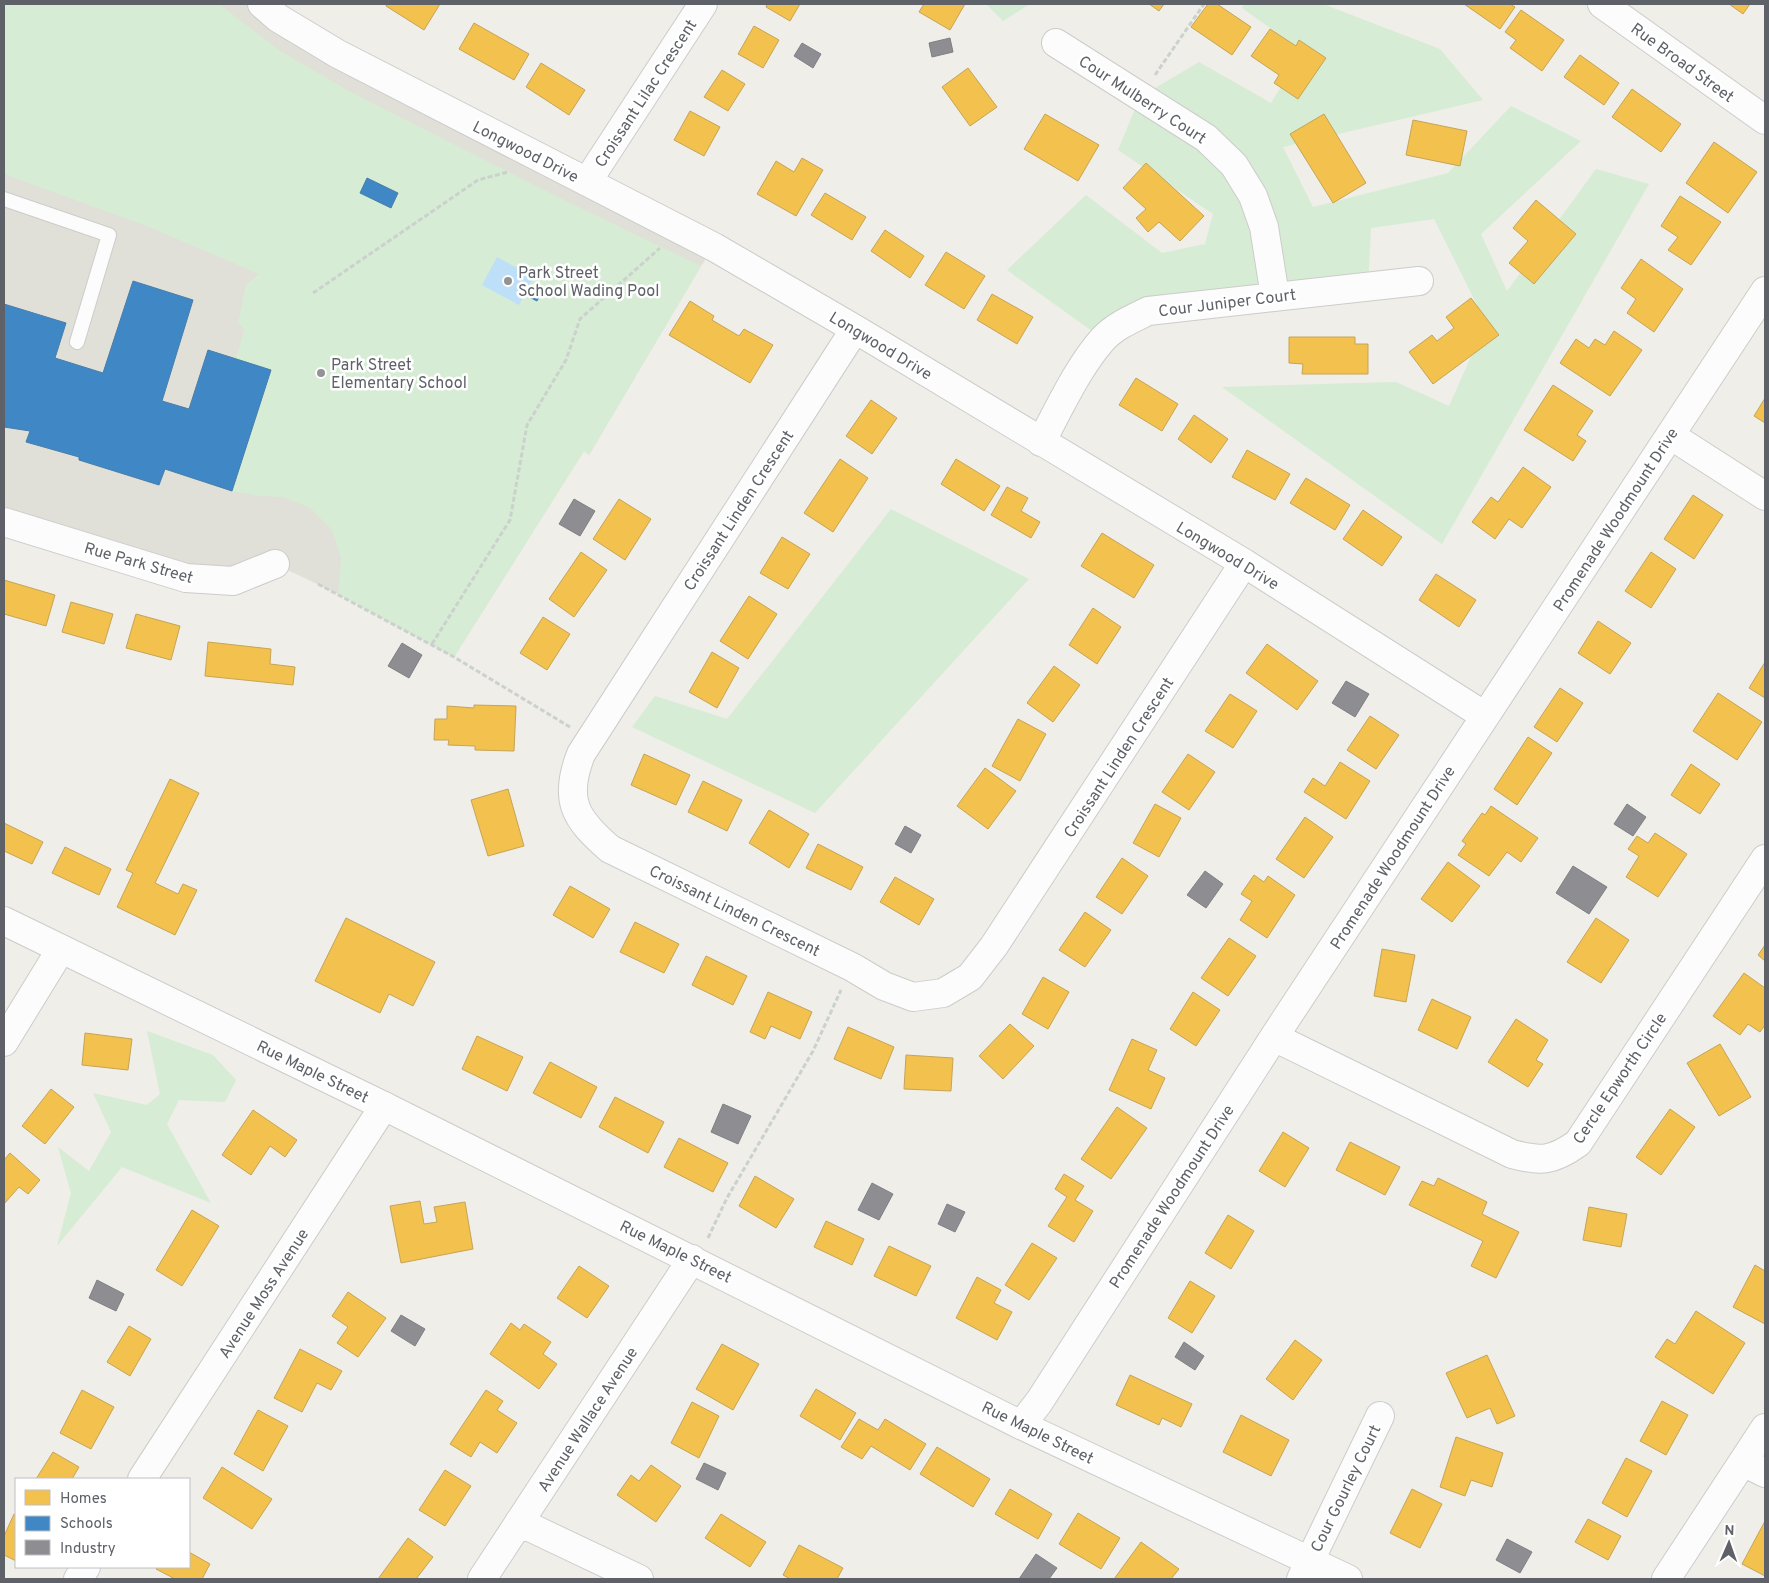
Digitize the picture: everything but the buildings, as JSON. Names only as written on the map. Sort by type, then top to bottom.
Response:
[{"type":"street","name":"Longwood Drive","points":[[262,4],[278,18],[338,54],[714,247],[855,329],[1244,563],[1485,716]]},
{"type":"street","name":"Croissant Lilac Crescent","points":[[587,182],[702,4]]},
{"type":"street","name":"Rue Broad Street","points":[[1602,4],[1765,120]]},
{"type":"street","name":"Cour Mulberry Court","points":[[1056,43],[1206,138],[1234,166],[1253,196],[1264,227],[1275,296]]},
{"type":"street","name":"Cour Juniper Court","points":[[1041,442],[1088,360],[1103,339],[1124,322],[1148,311],[1419,281]]},
{"type":"street","name":"Promenade Woodmount Drive","points":[[1021,1425],[1039,1402],[1274,1037],[1765,291]]},
{"type":"street","name":"Croissant Linden Crescent","points":[[855,329],[581,754],[573,774],[576,812],[590,832],[610,849],[852,967],[884,986],[913,997],[943,993],[970,977],[994,946],[1244,563]]},
{"type":"street","points":[[1670,435],[1765,496]]},
{"type":"street","name":"Rue Park Street","points":[[4,522],[186,578],[233,581],[275,564]]},
{"type":"street","name":"Cercle Epworth Circle","points":[[1274,1037],[1512,1154],[1536,1161],[1561,1155],[1578,1143],[1765,859]]},
{"type":"street","name":"Rue Maple Street","points":[[4,921],[384,1106],[700,1248],[1021,1425],[1305,1570],[1348,1579]]},
{"type":"street","points":[[4,1042],[61,949]]},
{"type":"street","name":"Avenue Moss Avenue","points":[[143,1478],[384,1106]]},
{"type":"street","name":"Avenue Wallace Avenue","points":[[482,1579],[700,1248]]},
{"type":"street","name":"Cour Gourley Court","points":[[1305,1570],[1380,1416]]},
{"type":"street","points":[[1666,1579],[1754,1467],[1765,1428]]},
{"type":"street","points":[[519,1522],[639,1579]]},
{"type":"street","points":[[78,1579],[85,1568]]},
{"type":"lane","points":[[4,199],[109,235],[77,342]]},
{"type":"path","points":[[1140,97],[1204,4]]},
{"type":"path","points":[[313,293],[478,180],[508,172]]},
{"type":"path","points":[[432,644],[510,520],[527,425],[566,360],[580,319],[637,266],[662,246]]},
{"type":"path","points":[[318,584],[432,644],[590,740]]},
{"type":"path","points":[[700,1248],[813,1051],[852,967]]},
{"type":"shaded area","name":"Park Street Elementary School","points":[[4,4],[262,4],[714,247],[589,455],[584,451],[454,657],[338,594],[275,564],[233,581],[4,522]]},
{"type":"green space","name":"Park Street Elementary School","points":[[4,4],[219,4],[282,52],[349,91],[558,197],[701,266],[589,455],[584,451],[454,657],[338,594],[341,558],[332,530],[310,508],[283,497],[258,496],[232,491],[271,370],[236,359],[244,329],[238,323],[246,285],[259,274],[149,227],[4,174]]},
{"type":"green space","points":[[986,4],[1030,4],[1003,21]]},
{"type":"green space","points":[[1244,4],[1323,4],[1440,49],[1483,100],[1283,147],[1313,207],[1448,173],[1511,106],[1581,141],[1481,234],[1507,291],[1596,169],[1649,184],[1442,544],[1222,387],[1396,382],[1449,406],[1486,323],[1434,219],[1371,228],[1368,287],[1148,311],[1103,339],[1007,270],[1086,195],[1162,253],[1205,244],[1213,214],[1118,150],[1140,97],[1199,62],[1271,103],[1303,51],[1242,8]]},
{"type":"green space","points":[[891,509],[1029,579],[815,813],[632,727],[655,696],[727,719]]},
{"type":"green space","points":[[147,1031],[213,1055],[236,1080],[225,1102],[179,1100],[167,1124],[211,1203],[122,1167],[57,1246],[71,1193],[58,1147],[89,1171],[111,1132],[93,1093],[147,1105],[160,1094]]},
{"type":"water","name":"Park Street School Wading Pool","points":[[497,257],[534,277],[519,305],[482,285]]},
{"type":"place","name":"Park Street School Wading Pool","points":[[508,281]]},
{"type":"place","name":"Park Street Elementary School","points":[[321,373]]}]
